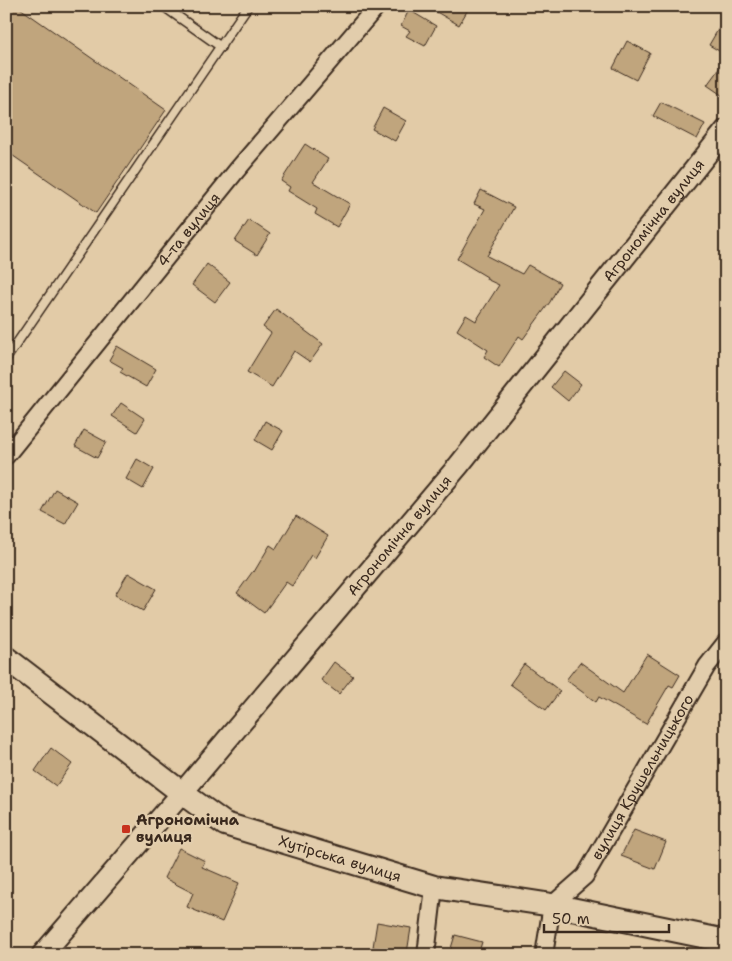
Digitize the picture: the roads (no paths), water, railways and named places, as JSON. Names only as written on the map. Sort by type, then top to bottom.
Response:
[{"type":"main road","name":"Хутірська вулиця","points":[[6,658],[225,824],[434,887],[552,906],[726,941]]},
{"type":"street","name":"4-та вулиця","points":[[6,456],[237,170],[377,6]]},
{"type":"street","name":"Агрономічна вулиця","points":[[42,955],[460,465],[726,130]]},
{"type":"street","name":"вулиця Крушельницького","points":[[552,906],[585,876],[707,666],[726,642]]},
{"type":"street","points":[[426,955],[434,887]]},
{"type":"street","points":[[544,955],[552,906]]},
{"type":"lane","points":[[163,6],[220,47]]},
{"type":"lane","points":[[6,359],[248,6]]},
{"type":"place","name":"Агрономічна вулиця","points":[[126,829]]}]
